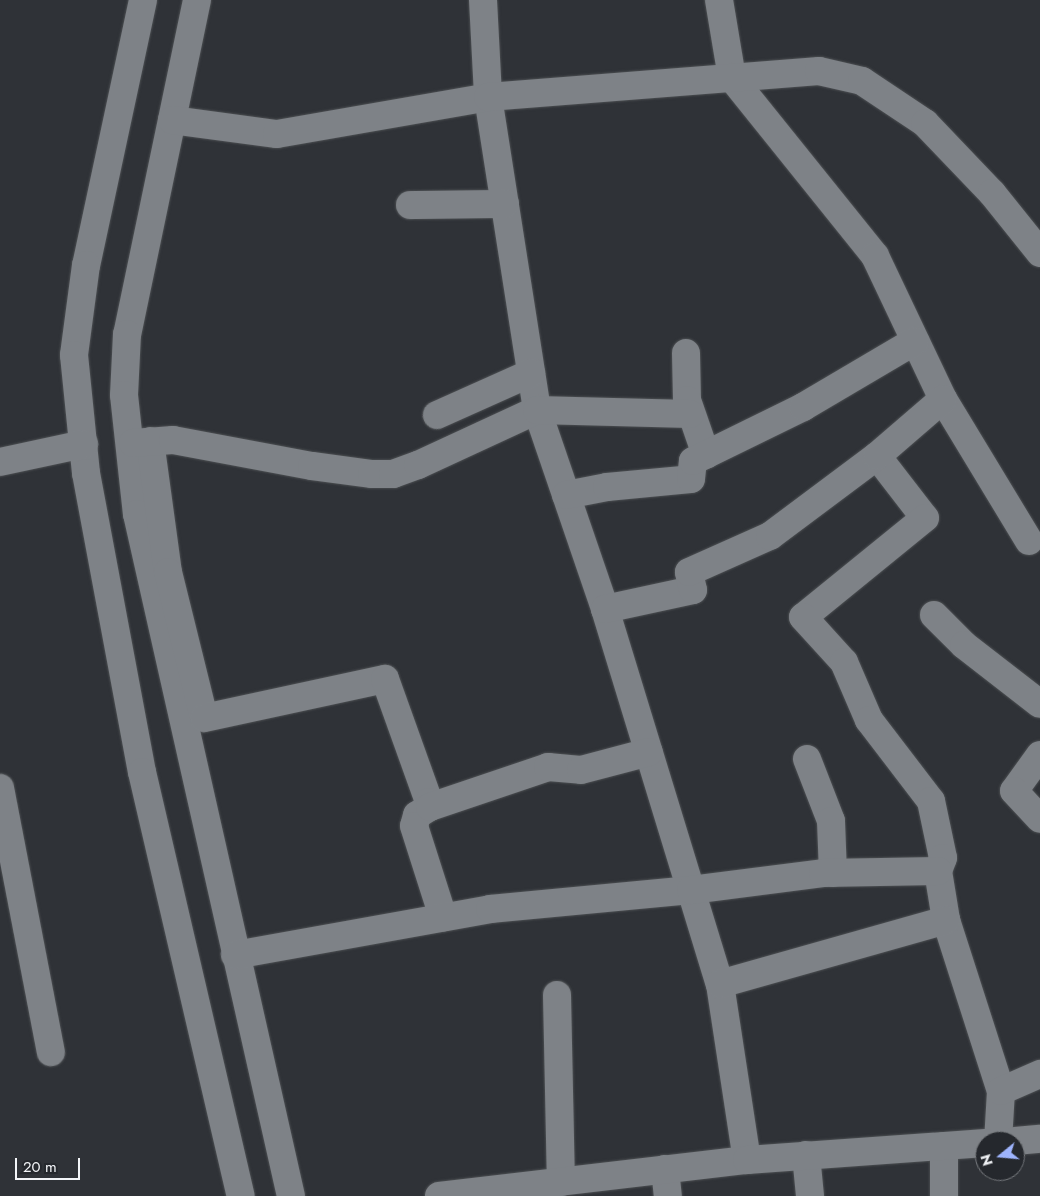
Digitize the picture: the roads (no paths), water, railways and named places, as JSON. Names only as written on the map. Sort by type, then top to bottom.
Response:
[{"type":"street","points":[[143,0],[85,274],[74,355],[84,444],[142,772],[241,1196]]},
{"type":"street","points":[[197,0],[127,334],[124,395],[140,442],[168,572],[204,718],[385,679],[430,807]]},
{"type":"street","points":[[483,0],[488,97],[537,410],[605,609],[720,984],[747,1160]]},
{"type":"street","points":[[719,0],[732,78],[874,256],[943,399],[1029,541]]},
{"type":"street","points":[[172,120],[277,134],[488,97],[819,71],[862,81],[925,123],[992,193],[1040,253]]},
{"type":"street","points":[[410,205],[505,204]]},
{"type":"street","points":[[566,495],[607,487],[691,479],[693,461],[803,407],[915,341]]},
{"type":"street","points":[[686,353],[690,414],[706,455]]},
{"type":"street","points":[[437,416],[531,373]]},
{"type":"street","points":[[605,609],[693,590],[689,572],[770,536],[878,456],[943,399]]},
{"type":"street","points":[[140,442],[173,440],[312,466],[372,474],[393,474],[418,466],[537,410],[690,414]]},
{"type":"street","points":[[140,442],[137,514],[235,955],[291,1196]]},
{"type":"street","points":[[0,462],[84,444]]},
{"type":"street","points":[[878,456],[925,518],[803,617],[844,662],[869,720],[931,801],[943,858],[938,870],[946,920],[1001,1091],[999,1131]]},
{"type":"street","points":[[934,615],[964,646],[1040,704]]},
{"type":"street","points":[[443,917],[414,826],[416,816],[430,807],[548,767],[581,770],[649,752]]},
{"type":"street","points":[[1040,755],[1014,791],[1040,819]]},
{"type":"street","points":[[807,759],[831,821],[832,873]]},
{"type":"street","points":[[0,788],[52,1052]]},
{"type":"street","points":[[235,955],[490,909],[691,890],[832,873],[938,870]]},
{"type":"street","points":[[720,984],[946,920]]},
{"type":"street","points":[[557,995],[571,1186]]},
{"type":"street","points":[[1001,1091],[1040,1074]]},
{"type":"street","points":[[1025,1140],[1040,1139]]},
{"type":"street","points":[[439,1196],[571,1186],[665,1169],[747,1160],[975,1144]]},
{"type":"street","points":[[944,1146],[944,1196]]},
{"type":"street","points":[[806,1155],[810,1196]]},
{"type":"street","points":[[665,1169],[668,1196]]}]
